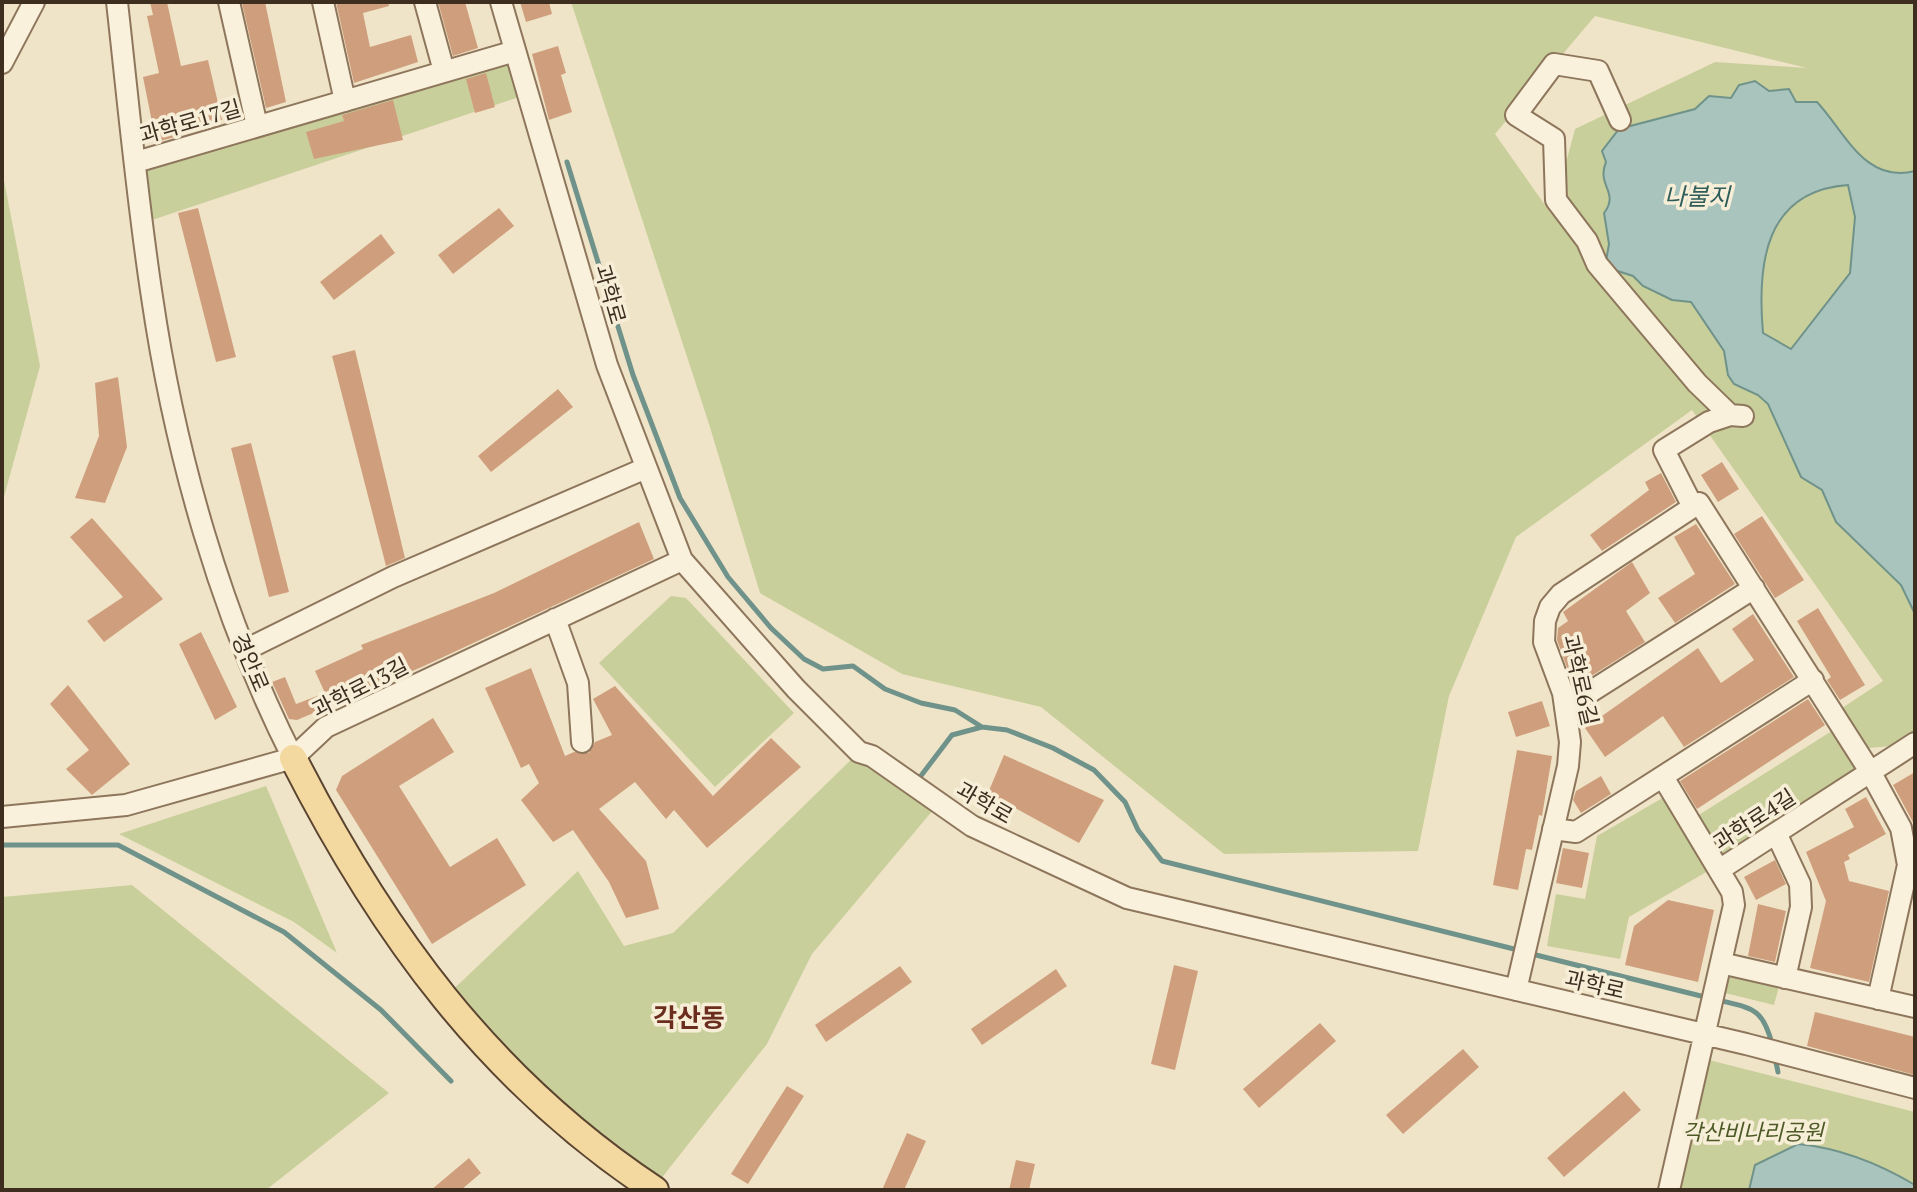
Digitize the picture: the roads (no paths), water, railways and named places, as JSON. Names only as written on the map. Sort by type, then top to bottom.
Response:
[{"type":"main road","name":"경안로","points":[[293,758],[335,840],[389,925],[454,1013],[532,1092],[624,1170],[655,1190]]},
{"type":"street","points":[[2,63],[34,2]]},
{"type":"street","name":"경안로","points":[[117,2],[152,299],[178,425],[203,525],[245,650],[293,758]]},
{"type":"street","name":"과학로17길","points":[[229,2],[257,126]]},
{"type":"street","points":[[323,2],[345,101]]},
{"type":"street","points":[[425,2],[444,71]]},
{"type":"street","name":"과학로","points":[[501,2],[607,365],[682,560],[796,689],[859,752],[872,756],[972,826],[1127,898],[1746,1044],[1915,1088]]},
{"type":"street","name":"과학로17길","points":[[136,162],[515,51]]},
{"type":"street","points":[[1620,120],[1598,71],[1554,64],[1516,115],[1554,139],[1556,200],[1587,241],[1597,264],[1697,383],[1736,416],[1709,422],[1664,450],[1696,505],[1813,680],[1901,828],[1908,865],[1878,999]]},
{"type":"street","points":[[245,650],[393,577],[646,468]]},
{"type":"street","name":"과학로6길","points":[[1516,990],[1568,766],[1570,742],[1565,708],[1544,642],[1545,621],[1550,607],[1561,594],[1696,505]]},
{"type":"street","name":"과학로13길","points":[[2,817],[126,805],[293,758],[326,727],[682,560]]},
{"type":"street","points":[[1565,708],[1754,588]]},
{"type":"street","points":[[555,619],[578,683],[582,742]]},
{"type":"street","points":[[1553,829],[1576,832],[1813,680]]},
{"type":"street","name":"과학로4길","points":[[1705,1035],[1734,905],[1732,892],[1719,870],[1915,743]]},
{"type":"street","points":[[1663,777],[1719,870]]},
{"type":"street","points":[[1776,833],[1800,884],[1801,907],[1785,978]]},
{"type":"street","points":[[1721,963],[1915,1007]]},
{"type":"street","points":[[1669,1190],[1705,1035]]},
{"type":"water","name":"나불지","points":[[1755,81],[1769,91],[1789,89],[1796,102],[1817,102],[1869,163],[1898,173],[1915,171],[1915,614],[1901,585],[1836,522],[1822,490],[1801,477],[1768,404],[1758,395],[1734,384],[1728,375],[1724,351],[1691,302],[1672,300],[1643,286],[1633,276],[1605,267],[1609,244],[1604,213],[1610,200],[1602,151],[1619,129],[1695,109],[1709,96],[1731,98],[1739,85]],"holes":[[[1848,185],[1855,217],[1850,273],[1791,349],[1763,333],[1761,307],[1765,258],[1772,236],[1783,217],[1798,201],[1820,190]]]},
{"type":"water","points":[[1798,1144],[1829,1149],[1873,1163],[1915,1185],[1915,1190],[1749,1190],[1755,1165]]},
{"type":"waterway","points":[[567,162],[633,375],[680,498],[728,577],[771,628],[804,659],[823,669],[853,666],[885,689],[921,703],[955,710],[982,727],[1007,730],[1053,748],[1094,770],[1125,802],[1138,830],[1162,861],[1518,950]]},
{"type":"waterway","points":[[917,781],[952,735],[982,727]]},
{"type":"waterway","points":[[2,845],[118,845],[284,932],[381,1010],[451,1081]]},
{"type":"waterway","points":[[1528,953],[1709,998]]},
{"type":"waterway","points":[[1718,1000],[1748,1008],[1760,1016],[1772,1044]]},
{"type":"waterway","points":[[1775,1058],[1778,1072]]},
{"type":"district","name":"각산동","points":[[689,1017]]},
{"type":"park label","name":"각산비나리공원","points":[[1753,1131]]}]
